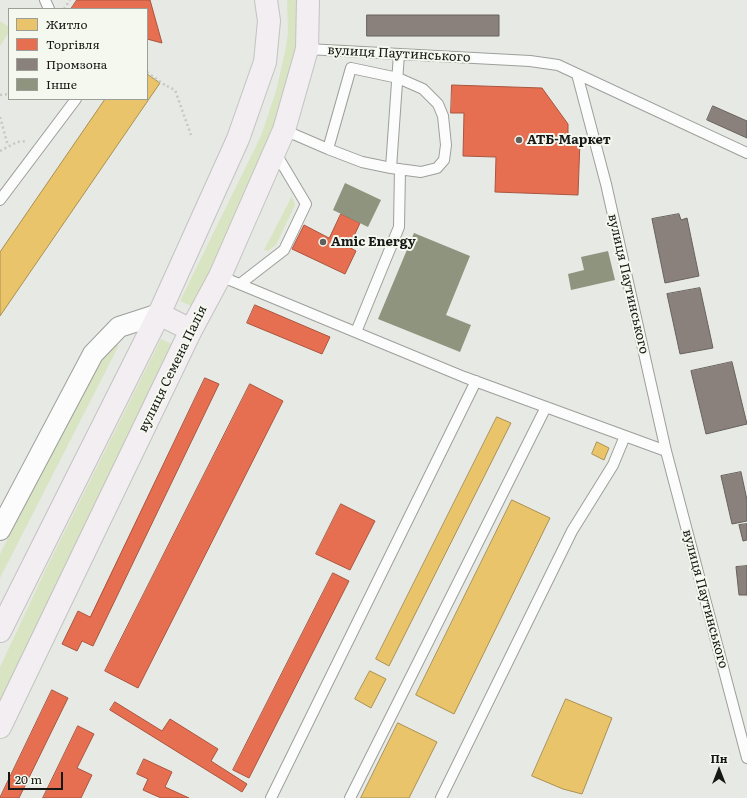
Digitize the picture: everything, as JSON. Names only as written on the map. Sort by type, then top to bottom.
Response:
[{"type":"main road","points":[[0,631],[159,314],[238,139],[265,62],[269,21],[266,0]]},
{"type":"main road","name":"вулиця Семена Палія","points":[[0,727],[192,330],[230,280],[284,130],[307,48],[308,0]]},
{"type":"main road","points":[[159,314],[192,330]]},
{"type":"street","points":[[0,530],[93,354],[119,327],[159,314]]},
{"type":"lane","name":"вулиця Паутинського","points":[[307,48],[530,61],[558,65],[577,74],[606,184],[666,451],[747,758]]},
{"type":"lane","points":[[356,332],[399,227],[395,169],[399,54]]},
{"type":"lane","points":[[284,130],[328,150],[362,162],[395,169],[421,172],[436,168],[444,160],[446,145],[443,116],[438,104],[423,89],[398,78],[351,68],[328,150]]},
{"type":"lane","points":[[577,74],[747,153]]},
{"type":"lane","points":[[0,200],[75,100]]},
{"type":"lane","points":[[230,280],[284,250],[306,204],[275,152]]},
{"type":"lane","points":[[230,280],[476,381],[666,451]]},
{"type":"lane","points":[[271,798],[476,381]]},
{"type":"lane","points":[[350,798],[546,407]]},
{"type":"lane","points":[[441,798],[572,531],[613,466],[626,436]]},
{"type":"path","points":[[148,73],[166,86],[175,90],[192,135]]},
{"type":"path","points":[[0,117],[8,146]]},
{"type":"path","points":[[0,151],[18,142],[29,141]]},
{"type":"green space","points":[[287,0],[299,0],[298,34],[287,97],[196,308],[180,301],[261,136],[276,91],[285,52],[288,33]]},
{"type":"green space","points":[[0,21],[8,26],[8,34],[0,46]]},
{"type":"green space","points":[[292,196],[295,205],[276,245],[268,251],[264,250]]},
{"type":"green space","points":[[161,339],[176,346],[60,576],[0,703],[0,667],[46,569]]},
{"type":"green space","points":[[119,345],[0,578],[0,554],[95,367],[112,346]]},
{"type":"building: Житло","points":[[148,75],[160,83],[0,316],[0,252],[104,100],[148,100]]},
{"type":"building: Житло","points":[[497,417],[511,423],[389,666],[376,659]]},
{"type":"building: Житло","points":[[597,442],[609,448],[604,460],[592,454]]},
{"type":"building: Житло","points":[[512,500],[550,518],[454,714],[416,695]]},
{"type":"building: Житло","points":[[370,671],[386,679],[371,708],[355,699]]},
{"type":"building: Житло","points":[[566,699],[612,718],[582,794],[563,789],[532,776]]},
{"type":"building: Житло","points":[[398,723],[437,742],[409,798],[361,798]]},
{"type":"building: Торгівля","points":[[77,0],[150,0],[162,43],[148,39],[148,8],[72,8]]},
{"type":"building: Торгівля","name":"АТБ-Маркет","points":[[452,85],[542,88],[568,124],[568,140],[580,140],[578,195],[495,192],[496,157],[463,156],[464,113],[451,113]]},
{"type":"building: Торгівля","name":"Amic Energy","points":[[341,214],[360,223],[349,247],[356,251],[345,274],[292,249],[304,225],[329,238]]},
{"type":"building: Торгівля","points":[[255,305],[330,337],[322,354],[247,323]]},
{"type":"building: Торгівля","points":[[205,378],[219,384],[93,646],[82,641],[77,651],[62,644],[78,611],[90,617]]},
{"type":"building: Торгівля","points":[[250,384],[283,401],[138,688],[105,671]]},
{"type":"building: Торгівля","points":[[341,504],[375,521],[350,570],[316,554]]},
{"type":"building: Торгівля","points":[[333,573],[349,581],[249,778],[233,770]]},
{"type":"building: Торгівля","points":[[52,690],[68,698],[19,798],[0,798]]},
{"type":"building: Торгівля","points":[[115,702],[162,731],[170,719],[218,749],[211,761],[247,784],[242,792],[110,710]]},
{"type":"building: Торгівля","points":[[78,726],[94,734],[77,768],[92,775],[81,798],[43,798]]},
{"type":"building: Торгівля","points":[[144,759],[172,772],[165,787],[189,798],[161,798],[143,790],[148,779],[137,774]]},
{"type":"building: Промзона","points":[[367,15],[499,15],[499,36],[367,36]]},
{"type":"building: Промзона","points":[[713,106],[747,121],[747,138],[707,120]]},
{"type":"building: Промзона","points":[[679,214],[681,220],[687,218],[699,276],[665,283],[652,219]]},
{"type":"building: Промзона","points":[[700,288],[713,348],[680,354],[667,294]]},
{"type":"building: Промзона","points":[[732,362],[747,424],[706,434],[691,371]]},
{"type":"building: Промзона","points":[[741,472],[747,500],[747,521],[732,524],[721,476]]},
{"type":"building: Промзона","points":[[747,524],[747,540],[743,541],[739,525]]},
{"type":"building: Промзона","points":[[747,566],[747,595],[739,595],[736,567]]},
{"type":"building: Інше","points":[[345,183],[381,200],[368,227],[333,210]]},
{"type":"building: Інше","points":[[414,233],[470,256],[446,315],[471,325],[460,352],[378,319]]},
{"type":"building: Інше","points":[[608,251],[615,280],[571,290],[568,274],[584,270],[581,257]]},
{"type":"place","name":"АТБ-Маркет","points":[[519,140]]},
{"type":"place","name":"Amic Energy","points":[[323,242]]}]
